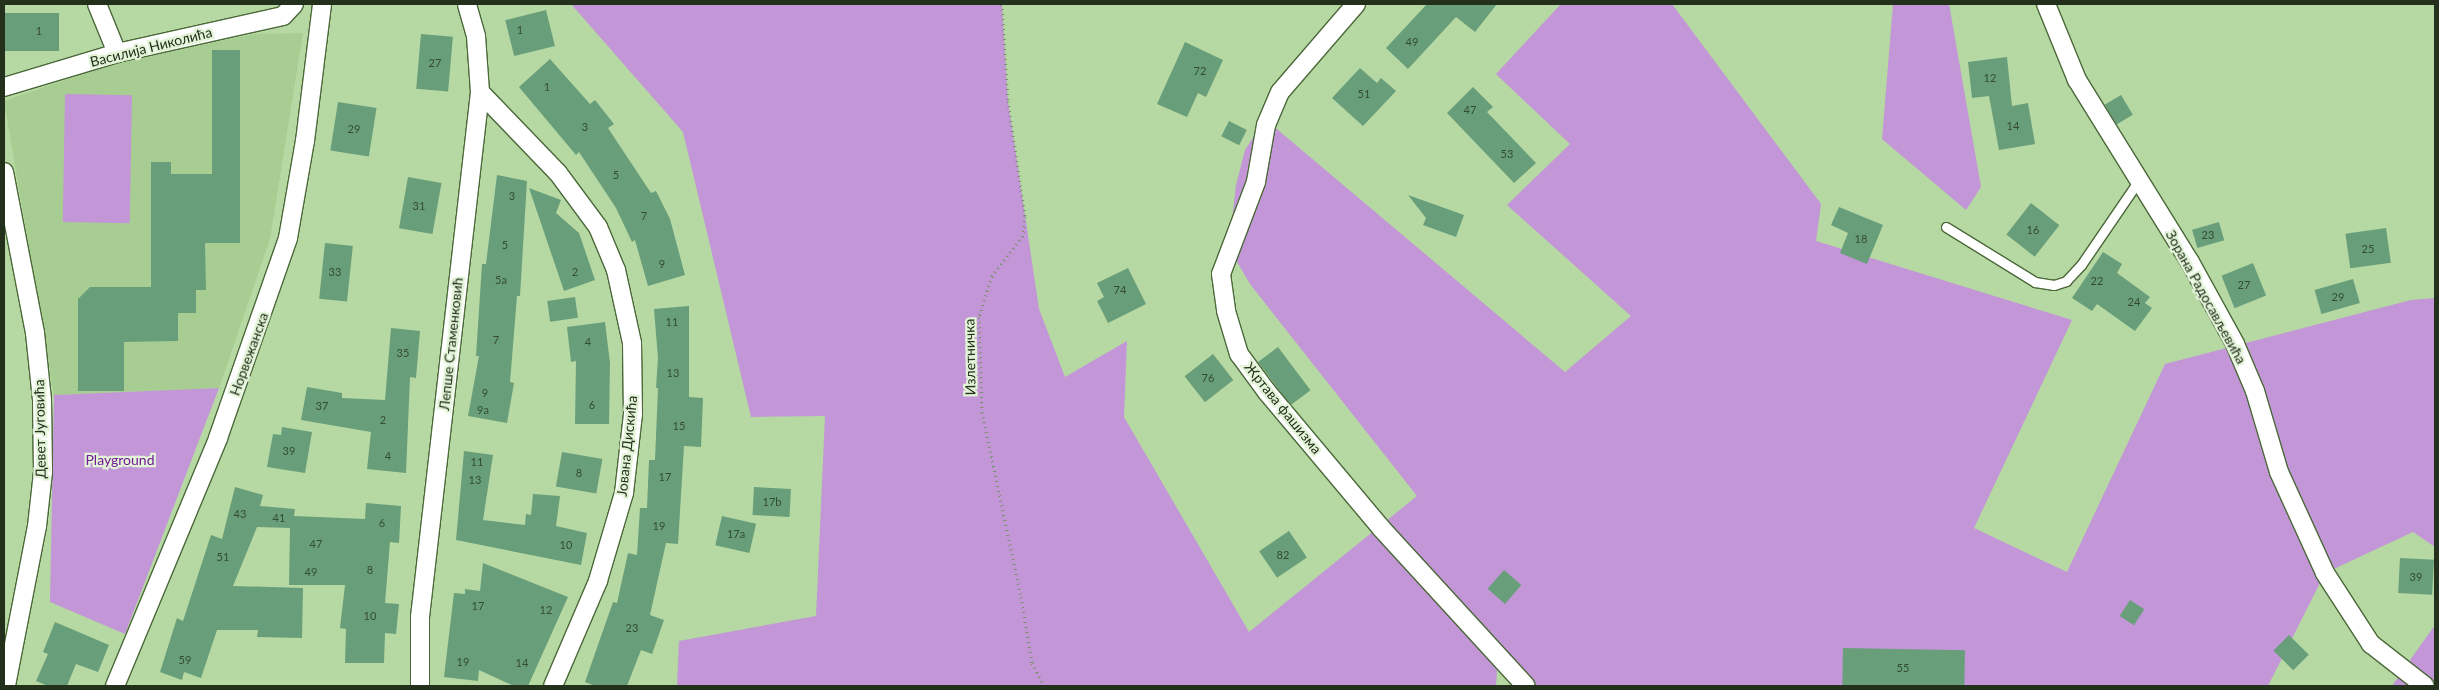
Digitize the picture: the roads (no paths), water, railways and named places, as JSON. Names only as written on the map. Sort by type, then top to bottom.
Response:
[{"type":"street","points":[[98,4],[117,53]]},
{"type":"street","name":"Василија Николића","points":[[4,87],[117,53],[283,16],[294,4]]},
{"type":"street","name":"Норвежанска","points":[[115,686],[218,438],[283,254],[305,141],[322,4]]},
{"type":"street","name":"Лепше Стаменковић","points":[[420,686],[420,617],[480,92],[476,36],[467,4]]},
{"type":"street","name":"Жртава фашизма","points":[[1356,4],[1280,92],[1266,125],[1256,182],[1221,274],[1226,311],[1239,354],[1267,392],[1381,528],[1526,686]]},
{"type":"street","name":"Зорана Радосављевића","points":[[2046,4],[2077,80],[2190,262],[2235,344],[2255,391],[2279,472],[2324,573],[2371,644],[2425,686]]},
{"type":"street","name":"Јована Дискића","points":[[480,92],[558,173],[598,227],[616,270],[632,343],[633,414],[622,498],[598,581],[553,686]]},
{"type":"street","name":"Девет Југовића","points":[[4,172],[35,333],[42,400],[43,472],[37,526],[6,686]]},
{"type":"lane","points":[[1946,226],[2035,282],[2054,285],[2066,281],[2081,265],[2138,180]]},
{"type":"park label","name":"Playground","points":[[120,460]]}]
